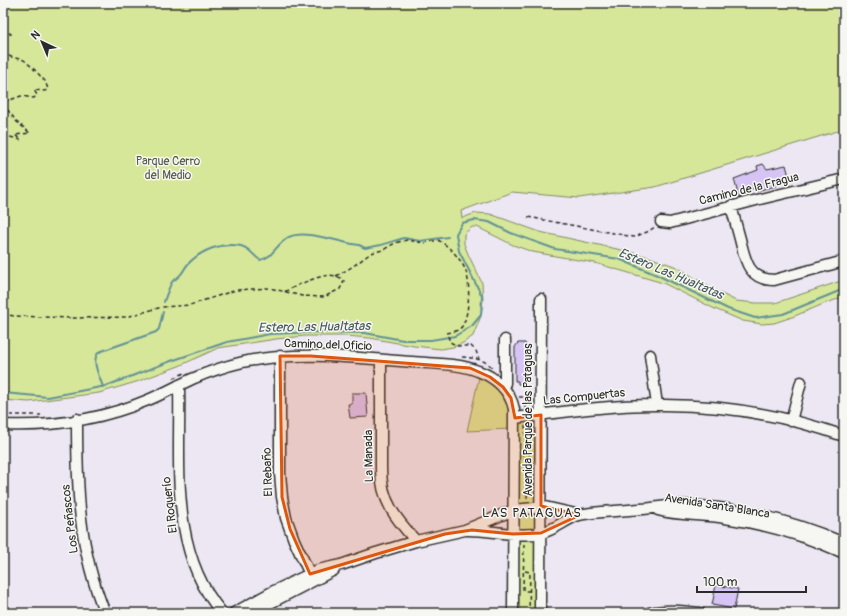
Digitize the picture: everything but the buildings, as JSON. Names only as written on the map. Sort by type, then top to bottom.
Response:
[{"type":"street","name":"Camino de la Fragua","points":[[661,222],[670,223],[731,206],[844,179]]},
{"type":"street","points":[[731,206],[746,260],[752,272],[760,277],[769,280],[779,279],[844,261]]},
{"type":"street","name":"Avenida Parque de las Pataguas","points":[[540,613],[542,397],[541,299]]},
{"type":"street","points":[[504,383],[505,340]]},
{"type":"street","points":[[650,354],[657,405]]},
{"type":"street","name":"Camino del Oficio","points":[[3,425],[42,425],[112,412],[150,400],[175,382],[231,365],[280,356],[311,356],[381,360],[470,368],[504,383],[511,398],[514,409],[514,418]]},
{"type":"street","name":"El Rebaño","points":[[280,356],[280,474],[282,496],[290,529],[312,577]]},
{"type":"street","name":"La Manada","points":[[381,360],[382,486],[392,512],[416,541]]},
{"type":"street","name":"El Roquerío","points":[[175,382],[179,482],[184,524],[190,551],[200,580],[210,598],[222,613]]},
{"type":"street","points":[[791,420],[801,382]]},
{"type":"street","name":"Las Compuertas","points":[[514,418],[623,406],[657,405],[727,409],[757,413],[791,420],[844,436]]},
{"type":"street","name":"Avenida Parque de las Pataguas","points":[[513,613],[514,418]]},
{"type":"street","name":"Los Peñascos","points":[[77,419],[78,474],[82,528],[92,579],[105,613]]},
{"type":"street","name":"Avenida Santa Blanca","points":[[234,613],[258,599],[341,565],[416,541],[465,530],[514,510],[541,507],[580,515],[654,509],[679,505],[739,516],[774,519],[806,533],[844,553]]},
{"type":"street","name":"Avenida Santa Blanca","points":[[465,530],[480,530],[513,534],[541,533],[580,515]]},
{"type":"street","name":"Avenida Santa Blanca","points":[[806,533],[844,543]]},
{"type":"street","name":"Avenida Santa Blanca","points":[[251,613],[312,577]]},
{"type":"street","points":[[649,613],[659,611],[677,611],[700,613]]},
{"type":"path","points":[[3,29],[11,34],[3,36]]},
{"type":"path","points":[[3,52],[11,57],[24,60],[45,81],[48,90],[34,90],[37,95],[34,98],[21,96],[3,100]]},
{"type":"path","points":[[3,104],[17,122],[30,133],[15,135],[21,140],[3,135]]},
{"type":"path","points":[[528,217],[634,237],[648,232],[661,222]]},
{"type":"path","points":[[336,276],[372,253],[383,250],[395,243],[407,240],[424,243],[438,240],[446,244],[466,270],[469,286],[463,324],[456,331],[447,333],[450,342],[458,346],[471,346],[476,351],[479,359]]},
{"type":"path","points":[[3,314],[14,316],[74,318],[126,317],[162,307],[190,305],[236,290],[270,288],[284,292],[302,296],[324,297],[340,289],[344,281],[336,276],[327,275],[284,292]]},
{"type":"path","points":[[458,357],[479,359],[485,362],[504,383]]},
{"type":"path","points":[[175,382],[184,372],[190,371]]},
{"type":"path","points":[[511,398],[542,397]]},
{"type":"path","points":[[3,415],[42,415]]},
{"type":"path","points":[[527,459],[527,509]]},
{"type":"path","points":[[524,534],[523,589],[524,591],[529,591]]},
{"type":"path","points":[[524,571],[530,572],[529,613]]},
{"type":"highlighted area","points":[[280,356],[311,356],[470,368],[490,377],[503,387],[511,398],[515,418],[541,415],[541,506],[580,515],[541,533],[513,534],[472,530],[445,534],[310,574],[290,529],[282,497]]},
{"type":"green space","name":"Parque Cerro del Medio","points":[[3,3],[844,3],[844,129],[655,187],[579,198],[512,192],[461,211],[462,218],[476,213],[490,214],[540,232],[649,257],[677,267],[714,290],[736,301],[775,303],[844,280],[844,297],[774,323],[762,324],[743,321],[663,283],[595,263],[533,252],[513,245],[477,227],[472,227],[464,234],[464,244],[482,283],[483,300],[481,316],[473,336],[463,343],[453,347],[441,349],[370,338],[345,336],[305,336],[276,339],[218,348],[179,366],[136,382],[99,393],[29,402],[3,400]]},
{"type":"green space","points":[[479,377],[494,385],[506,397],[510,407],[510,429],[467,431]]},
{"type":"green space","name":"LAS PATAGUAS","points":[[538,420],[537,613],[517,613],[517,422]]},
{"type":"waterway","name":"Estero Las Hualtatas","points":[[3,393],[48,397],[106,386],[171,361],[227,342],[270,334],[321,332],[365,333],[403,340],[431,340],[455,336],[472,326],[481,315],[482,296],[459,251],[456,234],[462,223],[474,220],[489,222],[511,233],[555,249],[619,259],[657,275],[728,309],[755,318],[783,314],[844,289]]},
{"type":"waterway","points":[[164,302],[172,282],[180,275],[188,264],[205,251],[219,246],[234,245],[244,247],[260,260],[272,253],[289,237],[296,235],[314,235],[359,245],[365,248],[404,238],[420,241],[448,237]]},
{"type":"waterway","points":[[103,387],[95,360],[99,352],[156,332],[159,329],[163,312]]},
{"type":"district","name":"LAS PATAGUAS","points":[[532,513]]}]
